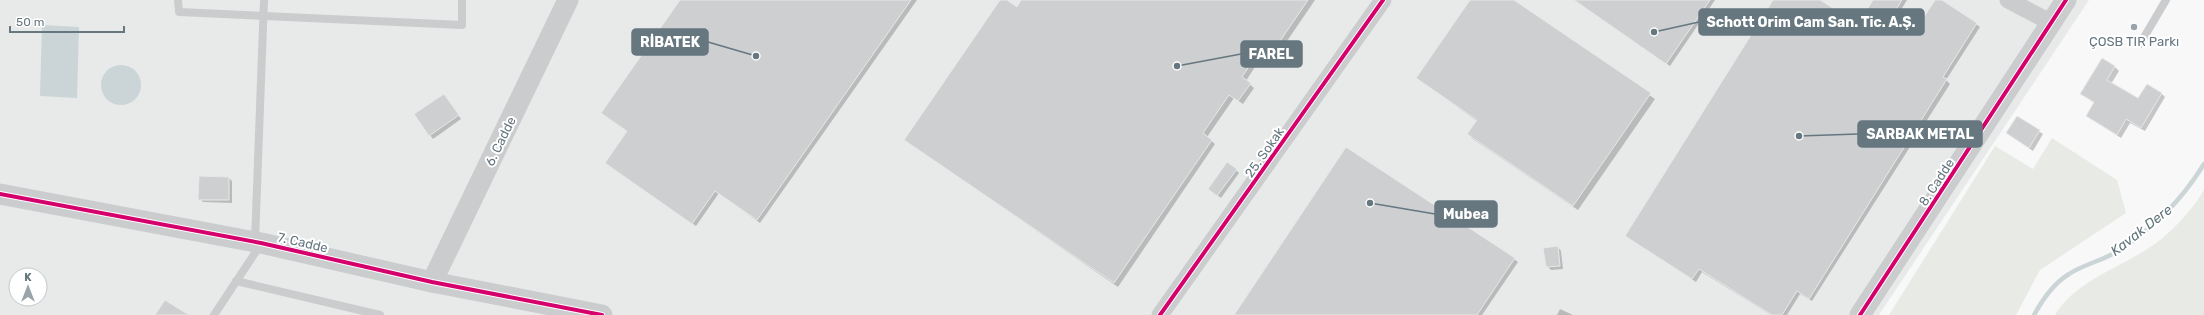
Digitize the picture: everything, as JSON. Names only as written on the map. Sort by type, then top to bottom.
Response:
[{"type":"street","name":"6. Cadde","points":[[432,282],[568,0]]},
{"type":"street","name":"25. Sokak","points":[[1160,315],[1383,0]]},
{"type":"street","points":[[2008,0],[2052,23]]},
{"type":"street","name":"8. Cadde","points":[[1860,315],[2066,0]]},
{"type":"street","name":"7. Cadde","points":[[0,194],[258,242],[432,282],[602,315]]},
{"type":"lane","points":[[178,0],[180,12],[462,25],[462,0]]},
{"type":"lane","points":[[214,315],[236,281],[258,242],[264,0]]},
{"type":"lane","points":[[2140,44],[2166,0]]},
{"type":"lane","points":[[236,281],[380,315]]},
{"type":"shaded area","points":[[0,0],[2089,0],[1879,315],[0,315]]},
{"type":"shaded area","points":[[42,25],[79,27],[77,98],[40,96]]},
{"type":"shaded area","points":[[125,65],[132,68],[138,74],[141,85],[140,93],[132,102],[125,105],[117,105],[110,102],[102,93],[101,81],[104,74],[113,66]]},
{"type":"shaded area","points":[[2052,138],[2117,180],[2126,213],[2040,270],[2016,315],[1889,315],[1995,146],[2033,169]]},
{"type":"shaded area","points":[[2204,190],[2204,315],[2055,315],[2074,293],[2086,284],[2137,256],[2165,236],[2180,222]]},
{"type":"building","points":[[680,0],[911,0],[757,220],[715,191],[692,224],[605,163],[627,131],[601,113]]},
{"type":"building","points":[[1000,0],[1007,0],[1017,7],[1021,0],[1308,0],[1265,63],[1256,56],[1242,77],[1251,83],[1238,101],[1229,95],[1203,133],[1212,140],[1114,283],[904,140]]},
{"type":"building","points":[[1470,0],[1514,0],[1651,93],[1573,206],[1467,134],[1477,120],[1416,78]]},
{"type":"building","points":[[1574,0],[1710,0],[1666,64]]},
{"type":"building","points":[[1773,0],[1820,0],[1858,24],[1873,0],[1902,0],[1890,19],[1913,34],[1935,0],[1942,0],[1977,23],[1943,77],[1947,79],[1809,299],[1797,291],[1782,315],[1772,315],[1699,269],[1692,279],[1625,236]]},
{"type":"building","points":[[2102,58],[2115,66],[2107,80],[2138,98],[2147,84],[2162,93],[2141,128],[2126,119],[2117,135],[2086,116],[2094,102],[2080,94]]},
{"type":"building","points":[[444,94],[459,115],[429,136],[414,114]]},
{"type":"building","points":[[2017,116],[2040,130],[2029,148],[2006,133]]},
{"type":"building","points":[[1346,147],[1515,258],[1477,315],[1234,315]]},
{"type":"building","points":[[1227,162],[1237,169],[1217,196],[1208,189]]},
{"type":"building","points":[[199,176],[229,177],[229,200],[198,200]]},
{"type":"building","points":[[1558,246],[1560,266],[1546,267],[1543,248]]},
{"type":"building","points":[[165,300],[189,315],[155,315]]},
{"type":"waterway","name":"Kavak Dere","points":[[2034,315],[2049,292],[2063,278],[2116,252],[2154,224],[2176,202],[2204,164]]},
{"type":"cycle path","points":[[1160,315],[1383,0]]},
{"type":"cycle path","points":[[1860,315],[2066,0]]},
{"type":"cycle path","points":[[0,194],[261,243],[432,282],[602,315]]},
{"type":"place","name":"ÇOSB TIR Parkı","points":[[2134,27]]},
{"type":"place","name":"Schott Orim Cam San. Tic. A.Ş.","points":[[1654,32]]},
{"type":"place","name":"RİBATEK","points":[[756,56]]},
{"type":"place","name":"FAREL","points":[[1177,66]]},
{"type":"place","name":"SARBAK METAL","points":[[1799,136]]},
{"type":"place","name":"Mubea","points":[[1370,203]]}]
